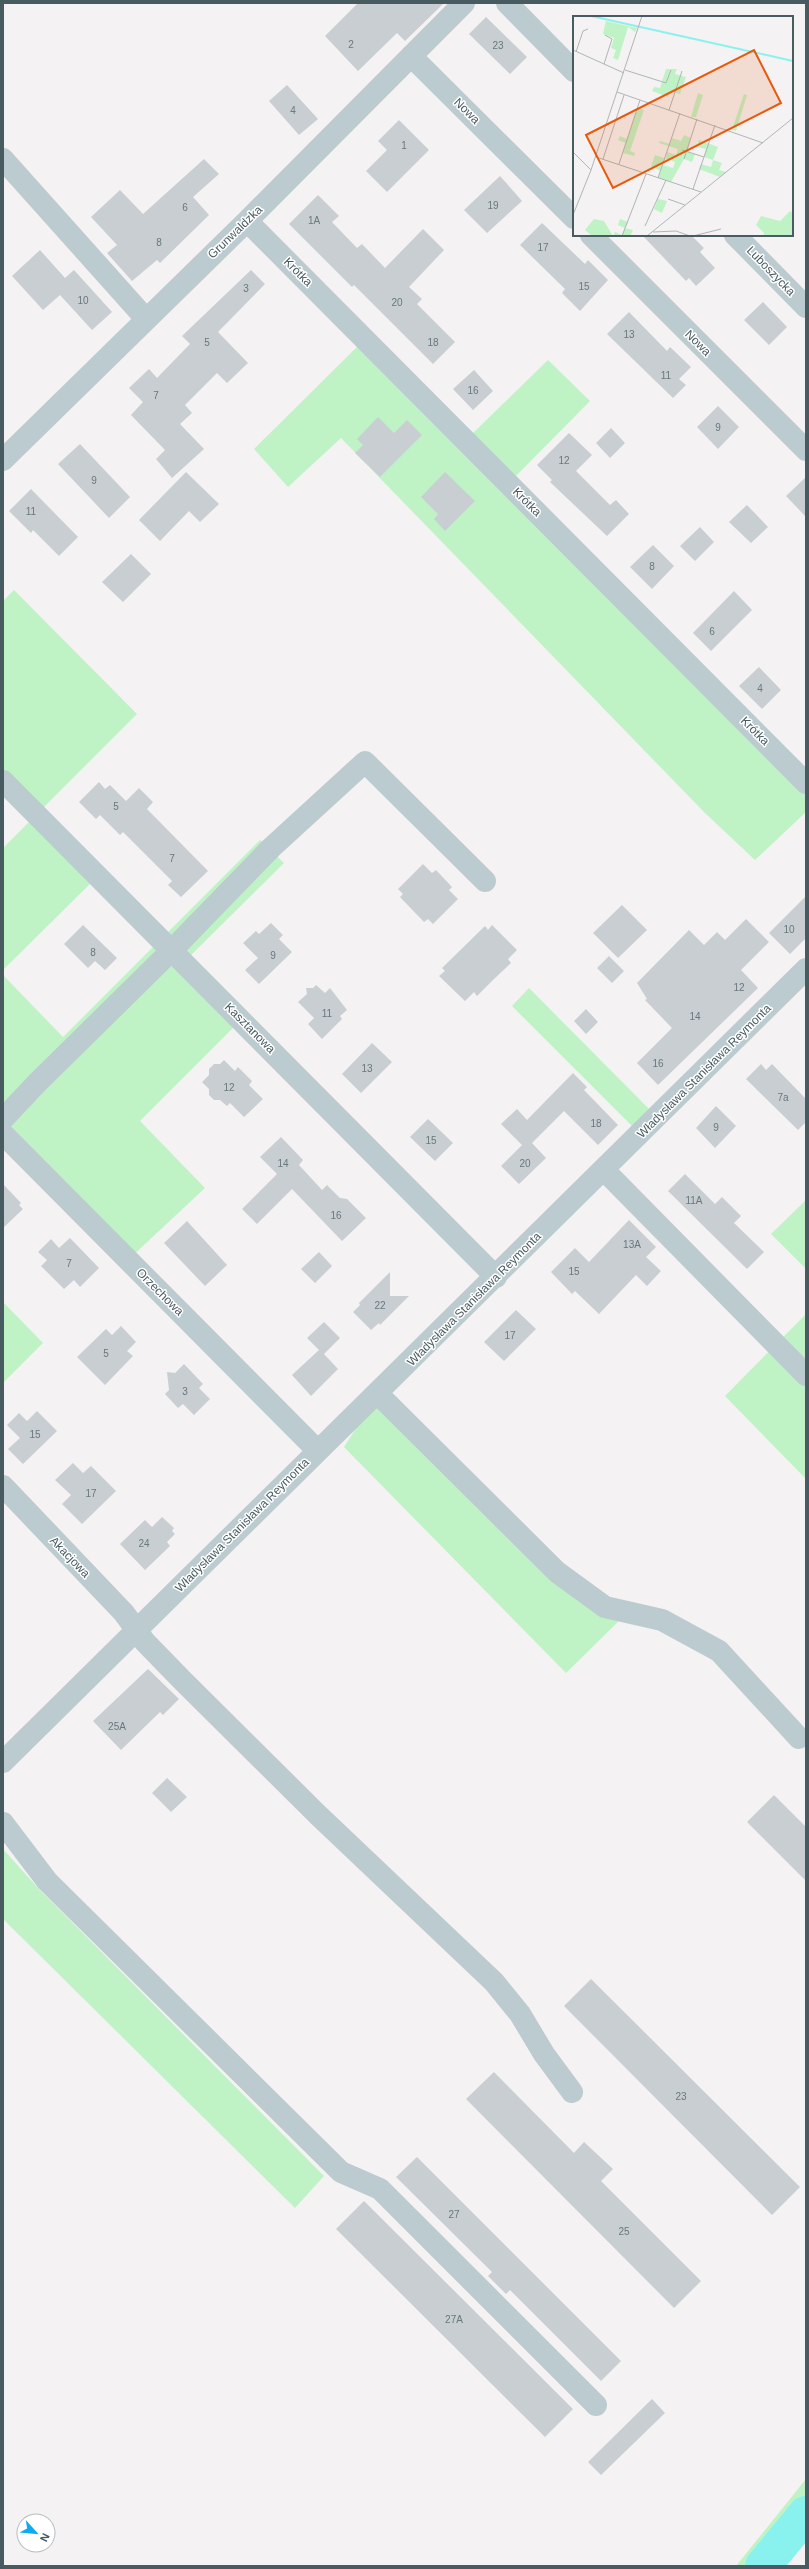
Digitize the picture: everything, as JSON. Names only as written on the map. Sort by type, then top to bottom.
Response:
[{"type":"street","name":"Grunwaldzka","points":[[3,460],[247,221],[464,3]]},
{"type":"street","points":[[507,3],[573,70]]},
{"type":"street","name":"Nowa","points":[[411,56],[573,217]]},
{"type":"street","points":[[3,159],[146,319]]},
{"type":"street","name":"Krótka","points":[[247,221],[806,783]]},
{"type":"street","name":"Nowa","points":[[592,236],[806,450]]},
{"type":"street","name":"Luboszycka","points":[[736,236],[806,307]]},
{"type":"street","points":[[3,1119],[37,1083],[172,950],[271,848],[365,762],[485,881]]},
{"type":"street","name":"Kasztanowa","points":[[3,781],[496,1276]]},
{"type":"street","name":"Władysława Stanisława Reymonta","points":[[3,1762],[317,1450],[378,1394],[806,969]]},
{"type":"street","name":"Orzechowa","points":[[3,1134],[317,1450]]},
{"type":"street","points":[[604,1170],[806,1376]]},
{"type":"street","points":[[378,1394],[557,1572],[605,1607],[662,1620],[719,1651],[799,1738]]},
{"type":"street","name":"Akacjowa","points":[[3,1486],[124,1613],[150,1648],[318,1815],[494,1982],[520,2014],[544,2054],[572,2092]]},
{"type":"street","points":[[3,1823],[47,1881],[341,2172],[380,2189],[596,2405]]},
{"type":"green space","points":[[365,339],[470,436],[548,360],[590,401],[509,483],[806,783],[806,812],[755,860],[705,813],[341,438],[288,487],[254,449]]},
{"type":"green space","points":[[14,590],[137,714],[42,809],[3,769],[3,601]]},
{"type":"green space","points":[[30,821],[98,876],[3,970],[3,848]]},
{"type":"green space","points":[[260,840],[284,863],[184,962],[241,1020],[140,1121],[205,1188],[128,1260],[3,1134],[3,975],[63,1037]]},
{"type":"green space","points":[[529,988],[657,1117],[640,1134],[512,1006]]},
{"type":"green space","points":[[806,1200],[806,1269],[771,1234]]},
{"type":"green space","points":[[3,1302],[43,1343],[3,1383]]},
{"type":"green space","points":[[806,1314],[806,1479],[725,1396]]},
{"type":"green space","points":[[378,1394],[557,1572],[626,1614],[566,1673],[344,1447]]},
{"type":"green space","points":[[3,1849],[38,1888],[324,2176],[295,2208],[3,1919]]},
{"type":"green space","points":[[806,2479],[806,2514],[763,2566],[736,2566]]},
{"type":"building","points":[[358,3],[444,3],[405,41],[397,33],[358,71],[325,36]]},
{"type":"building","points":[[486,17],[527,57],[510,74],[469,34]]},
{"type":"building","points":[[287,85],[318,119],[299,135],[269,101]]},
{"type":"building","points":[[399,120],[429,150],[387,192],[366,171],[387,150],[378,141]]},
{"type":"building","points":[[204,159],[219,174],[193,197],[209,215],[160,263],[157,260],[132,281],[107,253],[117,245],[91,217],[120,190],[143,214]]},
{"type":"building","points":[[500,176],[522,201],[487,233],[464,210]]},
{"type":"building","points":[[318,195],[339,216],[332,222],[357,248],[362,244],[385,268],[423,229],[444,250],[409,287],[422,299],[417,304],[455,342],[433,364],[354,285],[352,287],[289,224]]},
{"type":"building","points":[[542,223],[585,264],[588,260],[608,280],[580,311],[562,293],[565,289],[520,245]]},
{"type":"building","points":[[643,236],[692,236],[704,248],[700,252],[715,268],[696,286],[689,278],[686,281]]},
{"type":"building","points":[[40,250],[65,278],[74,270],[112,312],[92,330],[60,295],[43,310],[12,276]]},
{"type":"building","points":[[251,270],[265,284],[218,332],[248,363],[227,383],[217,373],[185,405],[192,413],[180,424],[204,449],[172,478],[156,459],[165,450],[131,415],[143,402],[129,388],[149,369],[157,378],[190,344],[182,336]]},
{"type":"building","points":[[763,302],[787,327],[769,345],[744,320]]},
{"type":"building","points":[[629,312],[667,351],[670,347],[691,367],[679,379],[686,385],[673,398],[607,334]]},
{"type":"building","points":[[474,370],[493,391],[473,410],[453,389]]},
{"type":"building","points":[[718,406],[739,427],[718,449],[697,427]]},
{"type":"building","points":[[378,417],[394,433],[407,420],[422,435],[380,477],[355,453],[363,445],[357,439]]},
{"type":"building","points":[[611,428],[625,443],[610,458],[596,443]]},
{"type":"building","points":[[569,433],[592,455],[576,471],[610,505],[616,500],[629,514],[607,536],[550,482],[552,480],[537,465]]},
{"type":"building","points":[[80,444],[130,497],[109,518],[58,464]]},
{"type":"building","points":[[186,472],[219,504],[200,522],[189,511],[160,541],[139,520]]},
{"type":"building","points":[[445,472],[475,501],[445,531],[434,519],[438,514],[421,497]]},
{"type":"building","points":[[806,477],[806,517],[786,496]]},
{"type":"building","points":[[31,489],[78,537],[59,556],[33,530],[31,533],[9,511]]},
{"type":"building","points":[[747,505],[768,527],[751,543],[729,522]]},
{"type":"building","points":[[700,527],[714,542],[695,561],[680,546]]},
{"type":"building","points":[[653,545],[674,566],[652,589],[630,567]]},
{"type":"building","points":[[131,554],[151,574],[123,602],[102,582]]},
{"type":"building","points":[[734,591],[752,610],[711,651],[693,633]]},
{"type":"building","points":[[759,667],[781,690],[762,709],[739,686]]},
{"type":"building","points":[[99,782],[105,789],[110,785],[126,801],[139,788],[153,802],[147,809],[208,871],[181,897],[168,885],[172,881],[123,832],[120,835],[100,815],[96,819],[79,802]]},
{"type":"building","points":[[423,864],[432,873],[436,870],[452,887],[449,890],[458,899],[433,924],[428,919],[424,922],[400,897],[403,894],[398,889]]},
{"type":"building","points":[[806,896],[806,938],[790,954],[769,933]]},
{"type":"building","points":[[622,905],[647,930],[618,958],[593,933]]},
{"type":"building","points":[[746,919],[769,942],[741,970],[758,988],[658,1085],[637,1063],[672,1028],[645,1000],[647,999],[637,983],[689,930],[704,945],[717,932],[725,940]]},
{"type":"building","points":[[271,923],[283,935],[279,939],[292,952],[259,984],[245,970],[258,958],[243,943],[256,931],[259,934]]},
{"type":"building","points":[[83,925],[117,958],[105,970],[95,961],[88,968],[64,944]]},
{"type":"building","points":[[492,925],[517,950],[508,959],[511,963],[477,996],[474,992],[465,1001],[439,976],[445,971],[442,968],[485,926],[488,930]]},
{"type":"building","points":[[609,956],[624,971],[612,983],[597,968]]},
{"type":"building","points":[[316,985],[325,993],[330,988],[347,1010],[340,1016],[342,1019],[322,1039],[308,1024],[314,1018],[298,1002],[307,994],[306,988],[313,988]]},
{"type":"building","points":[[586,1009],[598,1022],[586,1034],[574,1021]]},
{"type":"building","points":[[372,1043],[392,1062],[361,1093],[342,1074]]},
{"type":"building","points":[[224,1060],[235,1071],[238,1067],[252,1081],[249,1085],[263,1099],[244,1117],[230,1103],[227,1106],[220,1100],[214,1100],[209,1095],[209,1089],[202,1082],[209,1075],[209,1069],[214,1064],[220,1064]]},
{"type":"building","points":[[761,1064],[766,1070],[772,1064],[806,1099],[806,1122],[798,1130],[746,1079]]},
{"type":"building","points":[[573,1073],[587,1087],[584,1090],[618,1125],[598,1145],[564,1111],[532,1143],[546,1158],[519,1184],[501,1166],[522,1145],[501,1124],[517,1109],[527,1120]]},
{"type":"building","points":[[716,1106],[736,1126],[715,1148],[696,1128]]},
{"type":"building","points":[[428,1119],[453,1143],[435,1161],[410,1137]]},
{"type":"building","points":[[281,1137],[303,1160],[299,1165],[322,1190],[327,1185],[340,1198],[347,1199],[366,1218],[342,1241],[292,1189],[257,1224],[242,1209],[277,1174],[260,1157]]},
{"type":"building","points":[[685,1174],[715,1204],[722,1197],[741,1216],[734,1223],[764,1252],[747,1269],[668,1191]]},
{"type":"building","points":[[3,1184],[21,1203],[19,1205],[23,1209],[3,1228]]},
{"type":"building","points":[[629,1220],[656,1247],[646,1257],[661,1271],[647,1286],[636,1275],[599,1314],[575,1291],[572,1294],[551,1272],[575,1248],[589,1262]]},
{"type":"building","points":[[187,1221],[227,1265],[205,1286],[164,1243]]},
{"type":"building","points":[[70,1238],[99,1268],[80,1287],[74,1280],[64,1289],[41,1266],[47,1260],[38,1252],[51,1239],[59,1248]]},
{"type":"building","points":[[319,1252],[332,1266],[315,1283],[301,1269]]},
{"type":"building","points":[[390,1272],[390,1296],[409,1296],[380,1325],[379,1323],[371,1330],[353,1312],[360,1305],[359,1303]]},
{"type":"building","points":[[516,1310],[536,1329],[504,1361],[484,1342]]},
{"type":"building","points":[[324,1322],[340,1338],[324,1354],[338,1369],[311,1396],[292,1375],[319,1350],[307,1338]]},
{"type":"building","points":[[121,1326],[136,1342],[127,1351],[133,1356],[105,1385],[77,1357],[106,1329],[112,1335]]},
{"type":"building","points":[[184,1364],[203,1384],[199,1388],[210,1399],[194,1415],[183,1404],[178,1408],[165,1394],[169,1390],[167,1372],[175,1373]]},
{"type":"building","points":[[37,1411],[57,1431],[23,1464],[8,1449],[20,1438],[7,1425],[19,1413],[27,1421]]},
{"type":"building","points":[[73,1463],[83,1473],[91,1466],[116,1491],[82,1524],[62,1504],[71,1495],[55,1480]]},
{"type":"building","points":[[162,1517],[174,1528],[172,1531],[175,1534],[167,1542],[170,1546],[145,1570],[120,1544],[145,1520],[152,1527]]},
{"type":"building","points":[[148,1669],[179,1699],[163,1715],[160,1712],[121,1750],[93,1721]]},
{"type":"building","points":[[167,1778],[187,1797],[171,1812],[152,1793]]},
{"type":"building","points":[[774,1795],[806,1827],[806,1881],[747,1822]]},
{"type":"building","points":[[591,1979],[800,2187],[772,2215],[564,2006]]},
{"type":"building","points":[[494,2072],[574,2153],[584,2142],[613,2169],[601,2181],[701,2281],[674,2308],[466,2099]]},
{"type":"building","points":[[417,2157],[621,2361],[601,2381],[510,2290],[506,2294],[488,2276],[492,2272],[396,2177]]},
{"type":"building","points":[[364,2201],[573,2409],[545,2437],[336,2229]]},
{"type":"building","points":[[652,2399],[665,2413],[601,2475],[588,2462]]},
{"type":"waterway","points":[[763,2566],[806,2514]]}]
